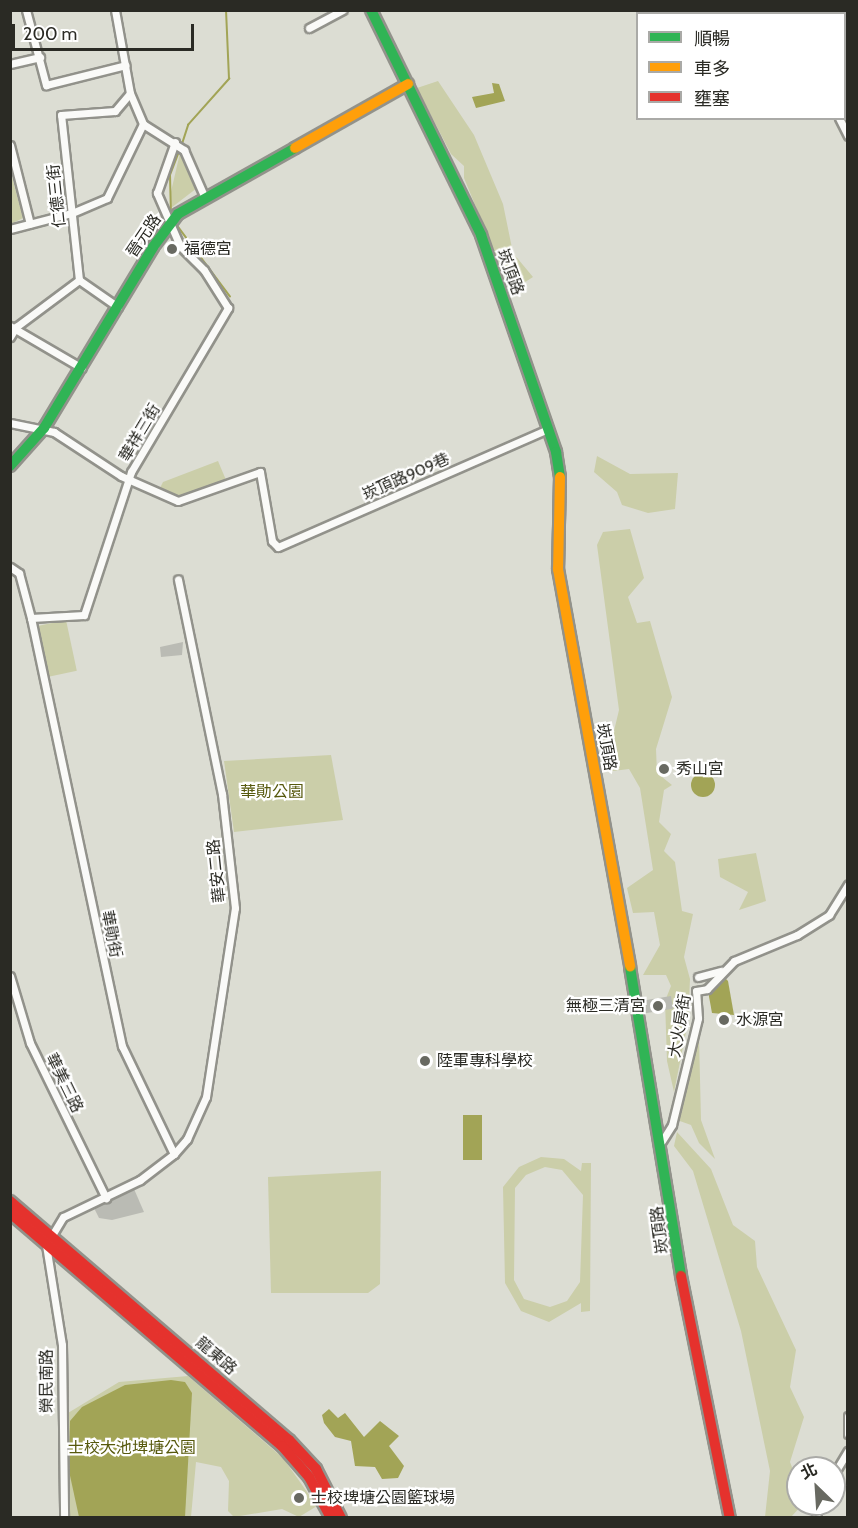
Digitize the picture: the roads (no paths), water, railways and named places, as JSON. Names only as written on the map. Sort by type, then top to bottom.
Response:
[{"type":"street","points":[[26,10],[46,85],[126,65]]},
{"type":"street","points":[[115,10],[130,93],[143,124],[175,142],[184,150],[205,198]]},
{"type":"street","points":[[309,28],[343,10]]},
{"type":"street","name":"崁頂路","points":[[371,10],[481,235],[548,429],[560,481],[558,569],[662,1141],[684,1299],[730,1518]]},
{"type":"street","points":[[10,64],[40,57]]},
{"type":"street","name":"晉元路","points":[[10,466],[44,428],[168,225],[205,198],[408,84]]},
{"type":"street","name":"仁德三街","points":[[79,280],[61,115],[115,111],[130,93]]},
{"type":"street","points":[[839,120],[848,136]]},
{"type":"street","points":[[10,229],[72,213],[107,198],[143,124]]},
{"type":"street","points":[[168,225],[157,193],[175,142]]},
{"type":"street","points":[[10,145],[30,224]]},
{"type":"street","name":"華祥三街","points":[[31,618],[84,615],[129,480],[228,308],[168,225]]},
{"type":"street","points":[[10,337],[13,326],[79,280],[118,307]]},
{"type":"street","points":[[13,326],[82,368]]},
{"type":"street","points":[[10,423],[44,428],[129,480]]},
{"type":"street","name":"崁頂路909巷","points":[[129,480],[178,501],[260,472],[274,546],[303,538],[548,429]]},
{"type":"street","name":"華勛街","points":[[10,567],[19,573],[31,618],[122,1046],[174,1154]]},
{"type":"street","name":"華安二路","points":[[174,1154],[187,1139],[206,1097],[235,908],[219,774],[178,579]]},
{"type":"street","name":"大火房街","points":[[662,1141],[672,1125],[698,1018],[696,991],[707,989],[724,970],[829,915],[848,885]]},
{"type":"street","points":[[698,977],[724,970]]},
{"type":"street","name":"華美三路","points":[[10,976],[32,1048],[106,1198]]},
{"type":"street","points":[[10,1214],[46,1245],[63,1217],[106,1198],[159,1169],[174,1154]]},
{"type":"street","points":[[10,1201],[51,1234]]},
{"type":"street","name":"龍東路","points":[[51,1234],[301,1458],[341,1518]]},
{"type":"street","name":"龍東路","points":[[46,1245],[301,1458],[331,1518]]},
{"type":"street","name":"榮民南路","points":[[46,1245],[62,1345],[64,1518]]},
{"type":"street","points":[[848,1416],[848,1434]]},
{"type":"waterway","points":[[182,144],[188,125],[229,79],[226,10]]},
{"type":"waterway","points":[[844,120],[848,127]]},
{"type":"waterway","points":[[171,216],[170,175],[179,151]]},
{"type":"waterway","points":[[177,225],[230,296]]},
{"type":"place","name":"福德宮","points":[[172,249]]},
{"type":"place","name":"秀山宮","points":[[664,769]]},
{"type":"place","name":"無極三清宮","points":[[658,1006]]},
{"type":"place","name":"水源宮","points":[[724,1020]]},
{"type":"place","name":"陸軍專科學校","points":[[425,1061]]},
{"type":"place","name":"士校埤塘公園籃球場","points":[[299,1498]]},
{"type":"park label","name":"華勛公園","points":[[272,792]]},
{"type":"park label","name":"士校大池埤塘公園","points":[[132,1448]]}]
